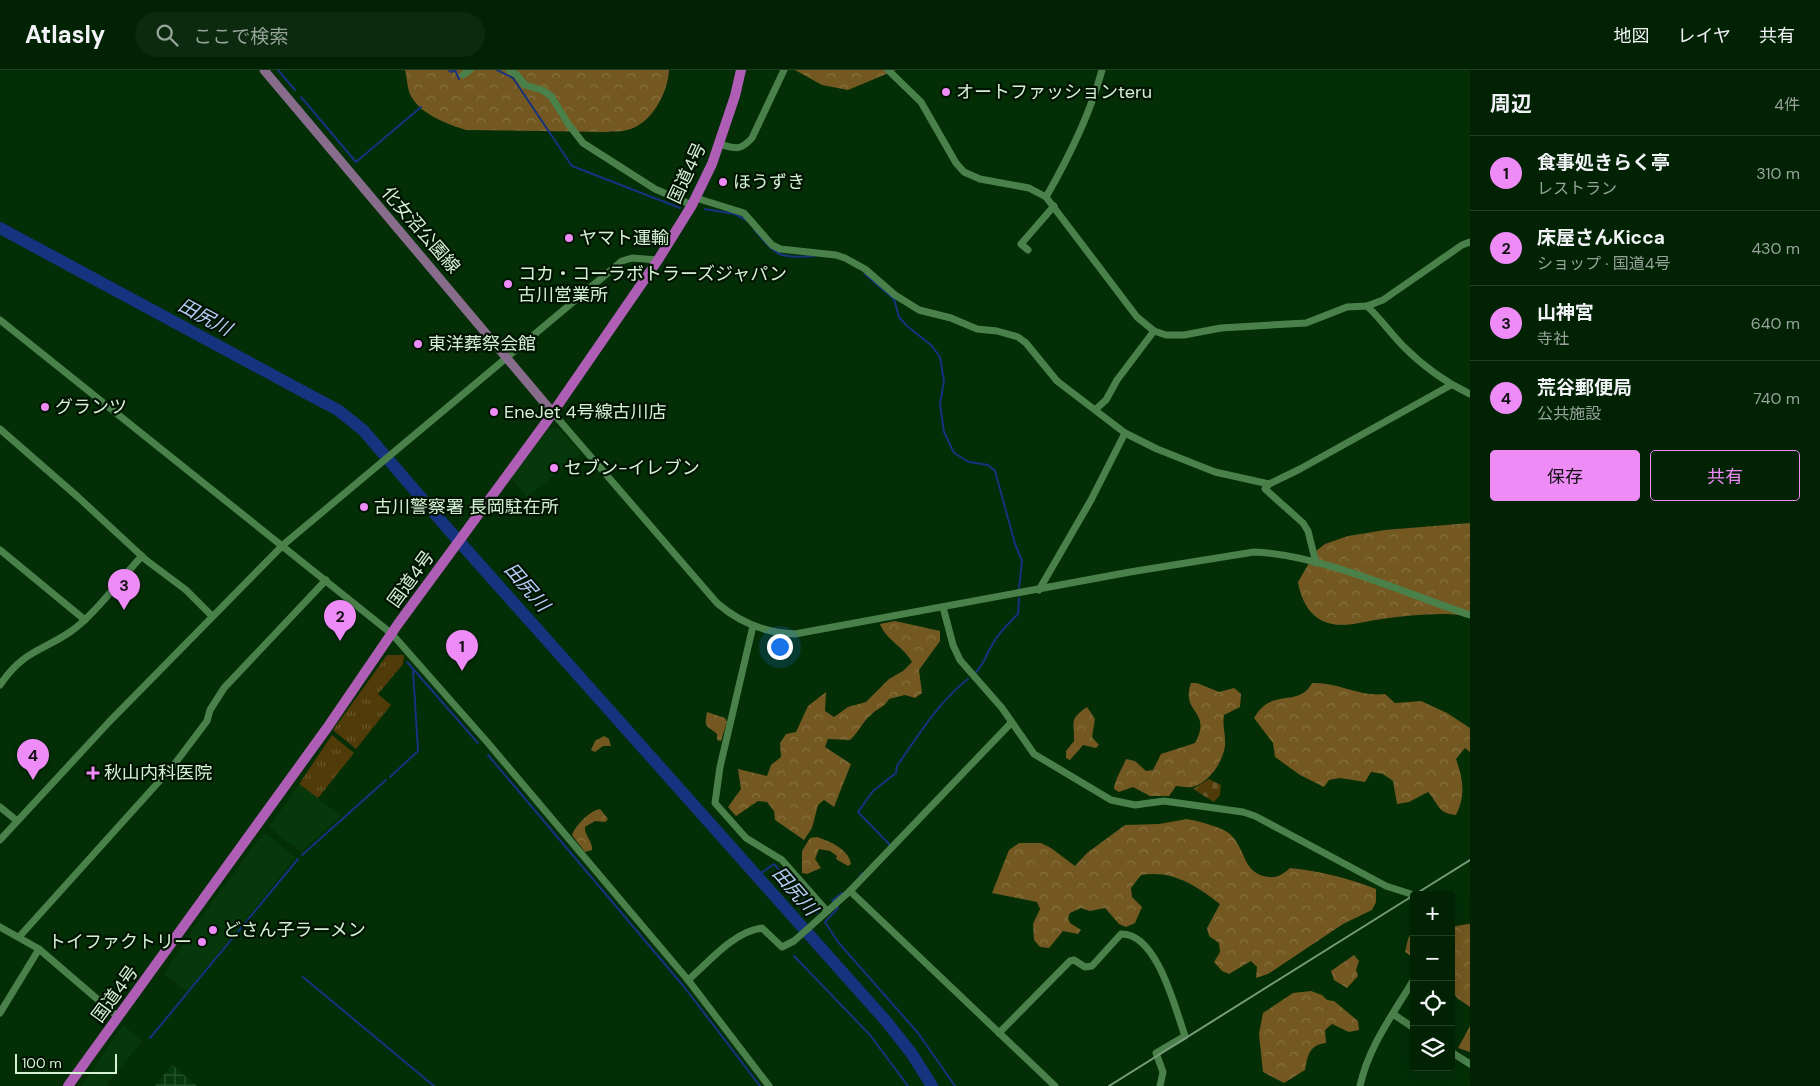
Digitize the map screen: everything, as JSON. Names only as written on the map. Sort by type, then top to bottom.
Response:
[{"type":"highway","name":"国道4号","points":[[68,1086],[553,412],[658,260],[694,202],[719,144],[741,70]]},
{"type":"main road","name":"化女沼公園線","points":[[264,70],[553,412]]},
{"type":"street","points":[[463,75],[470,70]]},
{"type":"street","points":[[509,70],[517,75],[525,86],[542,90],[551,96],[575,134],[583,143],[656,189],[694,202],[744,213],[772,245],[780,249],[836,255],[845,258],[865,269],[895,294],[919,310],[951,318],[977,329],[997,331],[1018,337],[1026,343],[1057,381],[1125,433],[1157,449],[1215,472],[1269,484]]},
{"type":"street","points":[[719,144],[737,148],[744,147],[752,138],[784,70]]},
{"type":"street","points":[[888,70],[921,102],[956,163],[964,172],[980,179],[1029,188],[1046,197],[1137,317],[1154,331],[1166,335],[1184,335],[1221,328],[1306,324],[1347,307],[1367,306],[1383,300],[1462,245],[1470,242]]},
{"type":"street","points":[[1046,197],[1065,164],[1094,99],[1102,70]]},
{"type":"street","points":[[1028,250],[1021,244],[1054,206]]},
{"type":"street","points":[[0,840],[16,820],[283,545],[622,261],[632,258],[658,260]]},
{"type":"street","points":[[1367,306],[1382,320],[1404,347],[1451,385],[1470,394]]},
{"type":"street","points":[[0,320],[392,634],[488,743],[688,980],[769,1086]]},
{"type":"street","points":[[1096,409],[1106,400],[1117,380],[1154,331]]},
{"type":"street","points":[[1316,563],[1308,531],[1302,523],[1267,493],[1265,490],[1269,484],[1300,470],[1451,385]]},
{"type":"street","points":[[553,412],[716,603],[733,616],[753,626],[779,634],[795,634],[1254,552],[1274,553],[1316,563],[1470,615]]},
{"type":"street","points":[[1,431],[78,497],[142,556],[186,590],[212,616]]},
{"type":"street","points":[[1038,590],[1091,500],[1125,433]]},
{"type":"street","points":[[0,550],[85,620]]},
{"type":"street","points":[[0,684],[22,658],[70,632],[85,620],[142,556]]},
{"type":"street","points":[[19,937],[173,766],[207,721],[210,710],[224,688],[326,580]]},
{"type":"street","points":[[943,607],[953,645],[960,660],[1002,708],[1034,754],[1111,800],[1135,805],[1164,801],[1243,812],[1351,866],[1386,886],[1410,895]]},
{"type":"street","points":[[753,626],[720,767],[715,803],[746,838],[782,860],[827,911]]},
{"type":"street","points":[[688,980],[749,930],[762,928],[782,947],[794,941],[850,890],[1011,722]]},
{"type":"street","points":[[0,807],[16,820]]},
{"type":"street","points":[[850,890],[1055,1086]]},
{"type":"street","points":[[0,926],[39,949],[118,1018]]},
{"type":"street","points":[[999,1033],[1070,960],[1074,960],[1084,967],[1092,966],[1121,934],[1134,935],[1154,955],[1185,1036],[1156,1053],[1164,1072],[1160,1086]]},
{"type":"street","points":[[0,1013],[39,949]]},
{"type":"street","points":[[1360,1086],[1367,1058],[1374,1042],[1413,981]]},
{"type":"street","points":[[1393,1014],[1411,1026]]},
{"type":"street","points":[[1455,1055],[1470,1064]]},
{"type":"shaded area","points":[[549,428],[558,428],[581,453],[527,497],[511,478]]},
{"type":"shaded area","points":[[299,784],[341,816],[301,852],[269,827]]},
{"type":"shaded area","points":[[264,832],[296,857],[187,992],[164,974],[196,924]]},
{"type":"shaded area","points":[[123,1025],[142,1041],[107,1084],[108,1086],[81,1086]]},
{"type":"shaded area","points":[[172,1065],[197,1086],[155,1086]]},
{"type":"green space","points":[[405,70],[669,70],[662,98],[644,122],[625,131],[607,132],[466,130],[434,117],[420,107],[410,94]]},
{"type":"green space","points":[[795,70],[896,70],[848,90],[822,85]]},
{"type":"green space","points":[[1470,523],[1470,616],[1426,614],[1338,625],[1325,622],[1308,609],[1298,582],[1316,551],[1325,544],[1348,536],[1385,530]]},
{"type":"green space","points":[[895,621],[940,631],[940,641],[919,670],[922,693],[915,698],[905,695],[889,699],[868,718],[850,740],[828,739],[825,747],[851,764],[834,807],[824,800],[818,805],[812,828],[804,840],[775,820],[774,811],[767,802],[758,801],[736,816],[728,807],[741,789],[738,769],[767,776],[771,765],[781,757],[780,743],[786,734],[796,732],[808,706],[826,692],[825,711],[834,717],[848,707],[866,702],[889,679],[903,671],[912,662],[886,635],[880,624]]},
{"type":"green space","points":[[387,655],[404,655],[403,664],[378,694],[391,705],[356,749],[333,730]]},
{"type":"green space","points":[[1191,683],[1197,683],[1219,692],[1234,688],[1241,694],[1240,707],[1224,715],[1224,752],[1214,771],[1204,782],[1198,785],[1190,787],[1176,786],[1169,796],[1150,796],[1133,787],[1119,792],[1114,789],[1126,759],[1135,761],[1146,771],[1153,770],[1161,754],[1195,743],[1200,732],[1200,724],[1190,701]]},
{"type":"green space","points":[[1312,683],[1322,683],[1366,693],[1385,694],[1395,703],[1421,701],[1447,713],[1470,728],[1470,752],[1465,748],[1456,759],[1460,773],[1462,794],[1456,815],[1442,810],[1428,792],[1409,802],[1397,804],[1393,781],[1383,774],[1371,772],[1365,782],[1340,778],[1329,780],[1324,787],[1300,775],[1275,757],[1273,743],[1254,718],[1261,708],[1269,703],[1300,695]]},
{"type":"green space","points":[[1087,707],[1095,719],[1092,737],[1099,745],[1096,748],[1083,745],[1070,760],[1066,758],[1066,751],[1074,741],[1075,718]]},
{"type":"green space","points":[[707,712],[725,718],[727,722],[721,741],[717,740],[717,734],[706,724]]},
{"type":"green space","points":[[332,735],[354,753],[318,798],[299,784]]},
{"type":"green space","points":[[604,736],[609,739],[611,746],[603,746],[595,752],[591,750],[595,741]]},
{"type":"green space","points":[[1209,779],[1221,785],[1220,795],[1214,802],[1193,789]]},
{"type":"green space","points":[[600,809],[608,819],[605,822],[595,821],[585,827],[592,850],[585,852],[572,835],[583,819]]},
{"type":"green space","points":[[1187,819],[1216,827],[1230,834],[1249,866],[1260,875],[1275,877],[1283,874],[1290,868],[1312,871],[1376,889],[1376,902],[1372,910],[1343,924],[1268,974],[1256,978],[1257,967],[1251,961],[1229,974],[1222,971],[1214,962],[1220,952],[1219,943],[1209,936],[1207,928],[1220,904],[1183,880],[1163,875],[1141,875],[1131,888],[1132,897],[1142,907],[1135,923],[1126,927],[1119,924],[1105,908],[1090,911],[1081,908],[1070,913],[1068,918],[1070,923],[1081,930],[1078,934],[1063,931],[1049,948],[1040,947],[1034,940],[1033,924],[1040,909],[1037,902],[992,893],[1009,850],[1019,843],[1041,843],[1075,866],[1087,853],[1125,825],[1159,824]]},
{"type":"green space","points":[[817,837],[833,843],[843,850],[851,864],[848,866],[836,859],[837,856],[830,851],[819,849],[815,859],[821,868],[807,874],[802,873],[802,851],[810,838]]},
{"type":"green space","points":[[1470,924],[1470,1007],[1455,995],[1455,926]]},
{"type":"green space","points":[[1410,935],[1410,956],[1405,952]]},
{"type":"green space","points":[[1354,955],[1359,961],[1356,970],[1358,976],[1347,988],[1334,980],[1331,971]]},
{"type":"green space","points":[[1311,991],[1322,995],[1327,1000],[1334,1001],[1358,1021],[1359,1030],[1349,1032],[1332,1024],[1325,1030],[1326,1043],[1316,1046],[1310,1052],[1305,1070],[1284,1083],[1263,1072],[1259,1034],[1263,1013],[1293,993]]},
{"type":"green space","points":[[1470,1026],[1470,1052],[1458,1048]]},
{"type":"waterway","points":[[278,70],[295,90]]},
{"type":"waterway","points":[[449,70],[451,72],[455,70]]},
{"type":"waterway","points":[[455,70],[459,79]]},
{"type":"waterway","points":[[497,70],[513,78],[572,166],[680,208]]},
{"type":"waterway","points":[[301,97],[356,162],[421,107]]},
{"type":"waterway","points":[[705,209],[735,214],[746,220]]},
{"type":"waterway","name":"田尻川","points":[[0,228],[338,410],[363,430],[448,529],[886,1021],[912,1054],[932,1086]]},
{"type":"waterway","points":[[754,229],[779,254],[793,257],[815,256]]},
{"type":"waterway","points":[[865,274],[894,299],[899,317],[907,326],[931,345],[940,357],[944,381],[940,404],[944,432],[954,453],[969,462],[988,465],[995,471],[1015,544],[1022,561],[1019,588]]},
{"type":"waterway","points":[[976,672],[998,636],[1018,614],[1019,598]]},
{"type":"waterway","points":[[407,662],[478,743]]},
{"type":"waterway","points":[[390,777],[418,751],[413,671]]},
{"type":"waterway","points":[[889,846],[858,812],[873,791],[896,773],[897,766],[929,720],[957,688],[968,679]]},
{"type":"waterway","points":[[488,755],[685,988],[760,1086]]},
{"type":"waterway","points":[[302,855],[386,780]]},
{"type":"waterway","points":[[150,1038],[298,859]]},
{"type":"waterway","points":[[757,876],[774,864],[817,913]]},
{"type":"waterway","points":[[859,877],[863,873]]},
{"type":"waterway","points":[[832,901],[842,893]]},
{"type":"waterway","points":[[837,906],[838,908],[825,922],[838,942],[918,1033],[955,1086]]},
{"type":"waterway","points":[[794,956],[870,1035],[908,1086]]},
{"type":"waterway","points":[[303,977],[434,1086]]},
{"type":"railway","points":[[1420,891],[1470,860]]},
{"type":"railway","points":[[1109,1086],[1410,898]]},
{"type":"place","name":"オートファッションteru","points":[[946,92]]},
{"type":"place","name":"ほうずき","points":[[723,182]]},
{"type":"place","name":"ヤマト運輸","points":[[569,238]]},
{"type":"place","name":"コカ・コーラボトラーズジャパン 古川営業所","points":[[508,284]]},
{"type":"place","name":"東洋葬祭会館","points":[[418,344]]},
{"type":"place","name":"グランツ","points":[[45,407]]},
{"type":"place","name":"EneJet 4号線古川店","points":[[494,412]]},
{"type":"place","name":"セブン-イレブン","points":[[554,468]]},
{"type":"place","name":"古川警察署 長岡駐在所","points":[[364,507]]},
{"type":"place","name":"山神宮","points":[[124,610]]},
{"type":"place","name":"床屋さんKicca","points":[[340,641]]},
{"type":"place","name":"食事処きらく亭","points":[[462,671]]},
{"type":"place","name":"秋山内科医院","points":[[93,773]]},
{"type":"place","name":"荒谷郵便局","points":[[33,780]]},
{"type":"place","name":"どさん子ラーメン","points":[[213,930]]},
{"type":"place","name":"トイファクトリー","points":[[202,942]]}]
